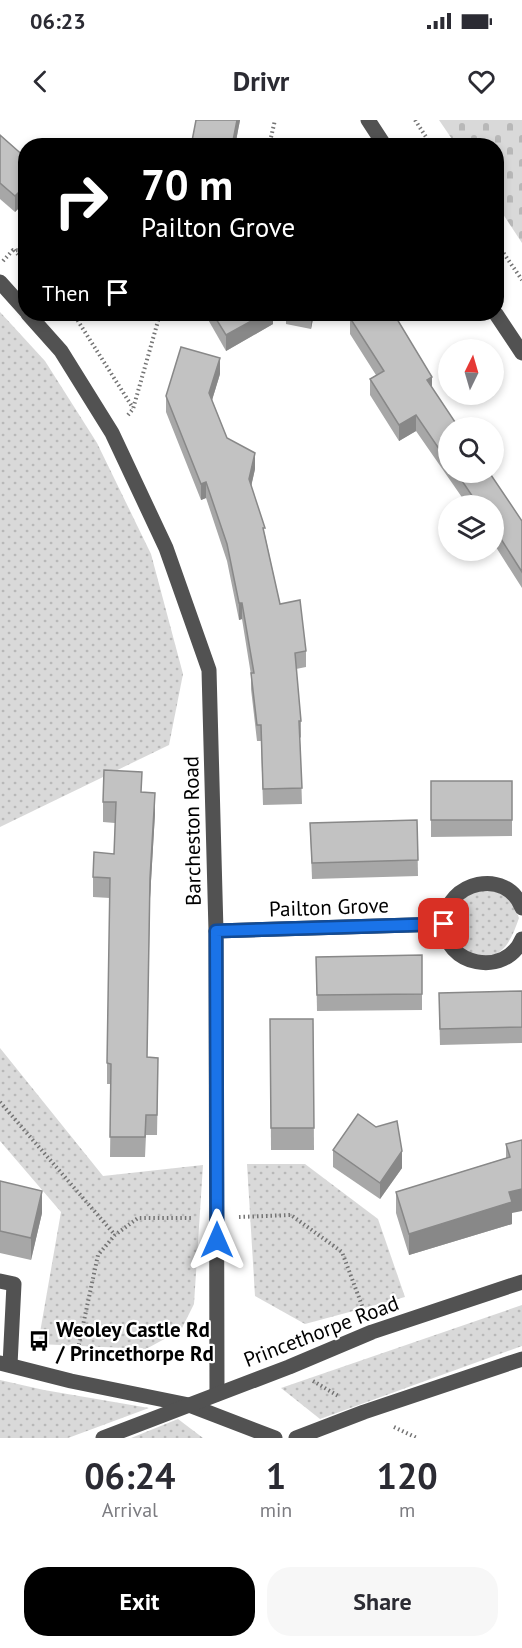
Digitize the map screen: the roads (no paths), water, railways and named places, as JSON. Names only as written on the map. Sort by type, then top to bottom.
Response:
[{"type":"street","points":[[368,120],[380,138]]},
{"type":"street","name":"Barcheston Road","points":[[0,282],[18,302]]},
{"type":"street","name":"Barcheston Road","points":[[35,321],[61,351],[112,433],[166,548],[209,670],[216,931],[217,1394]]},
{"type":"street","points":[[501,321],[522,352]]},
{"type":"street","points":[[522,908],[512,893],[500,886],[488,883],[474,884],[462,890],[452,899],[446,911],[444,924],[447,937],[454,949],[476,963],[502,960],[513,952],[522,939]]},
{"type":"street","name":"Pailton Grove","points":[[216,931],[444,924]]},
{"type":"street","points":[[0,1281],[14,1284],[5,1364],[71,1381],[189,1405],[275,1438]]},
{"type":"street","name":"Princethorpe Road","points":[[103,1438],[372,1332],[522,1282]]},
{"type":"street","points":[[296,1438],[364,1412],[522,1359]]},
{"type":"place","name":"Weoley Castle Rd / Princethorpe Rd","points":[[39,1341]]}]
